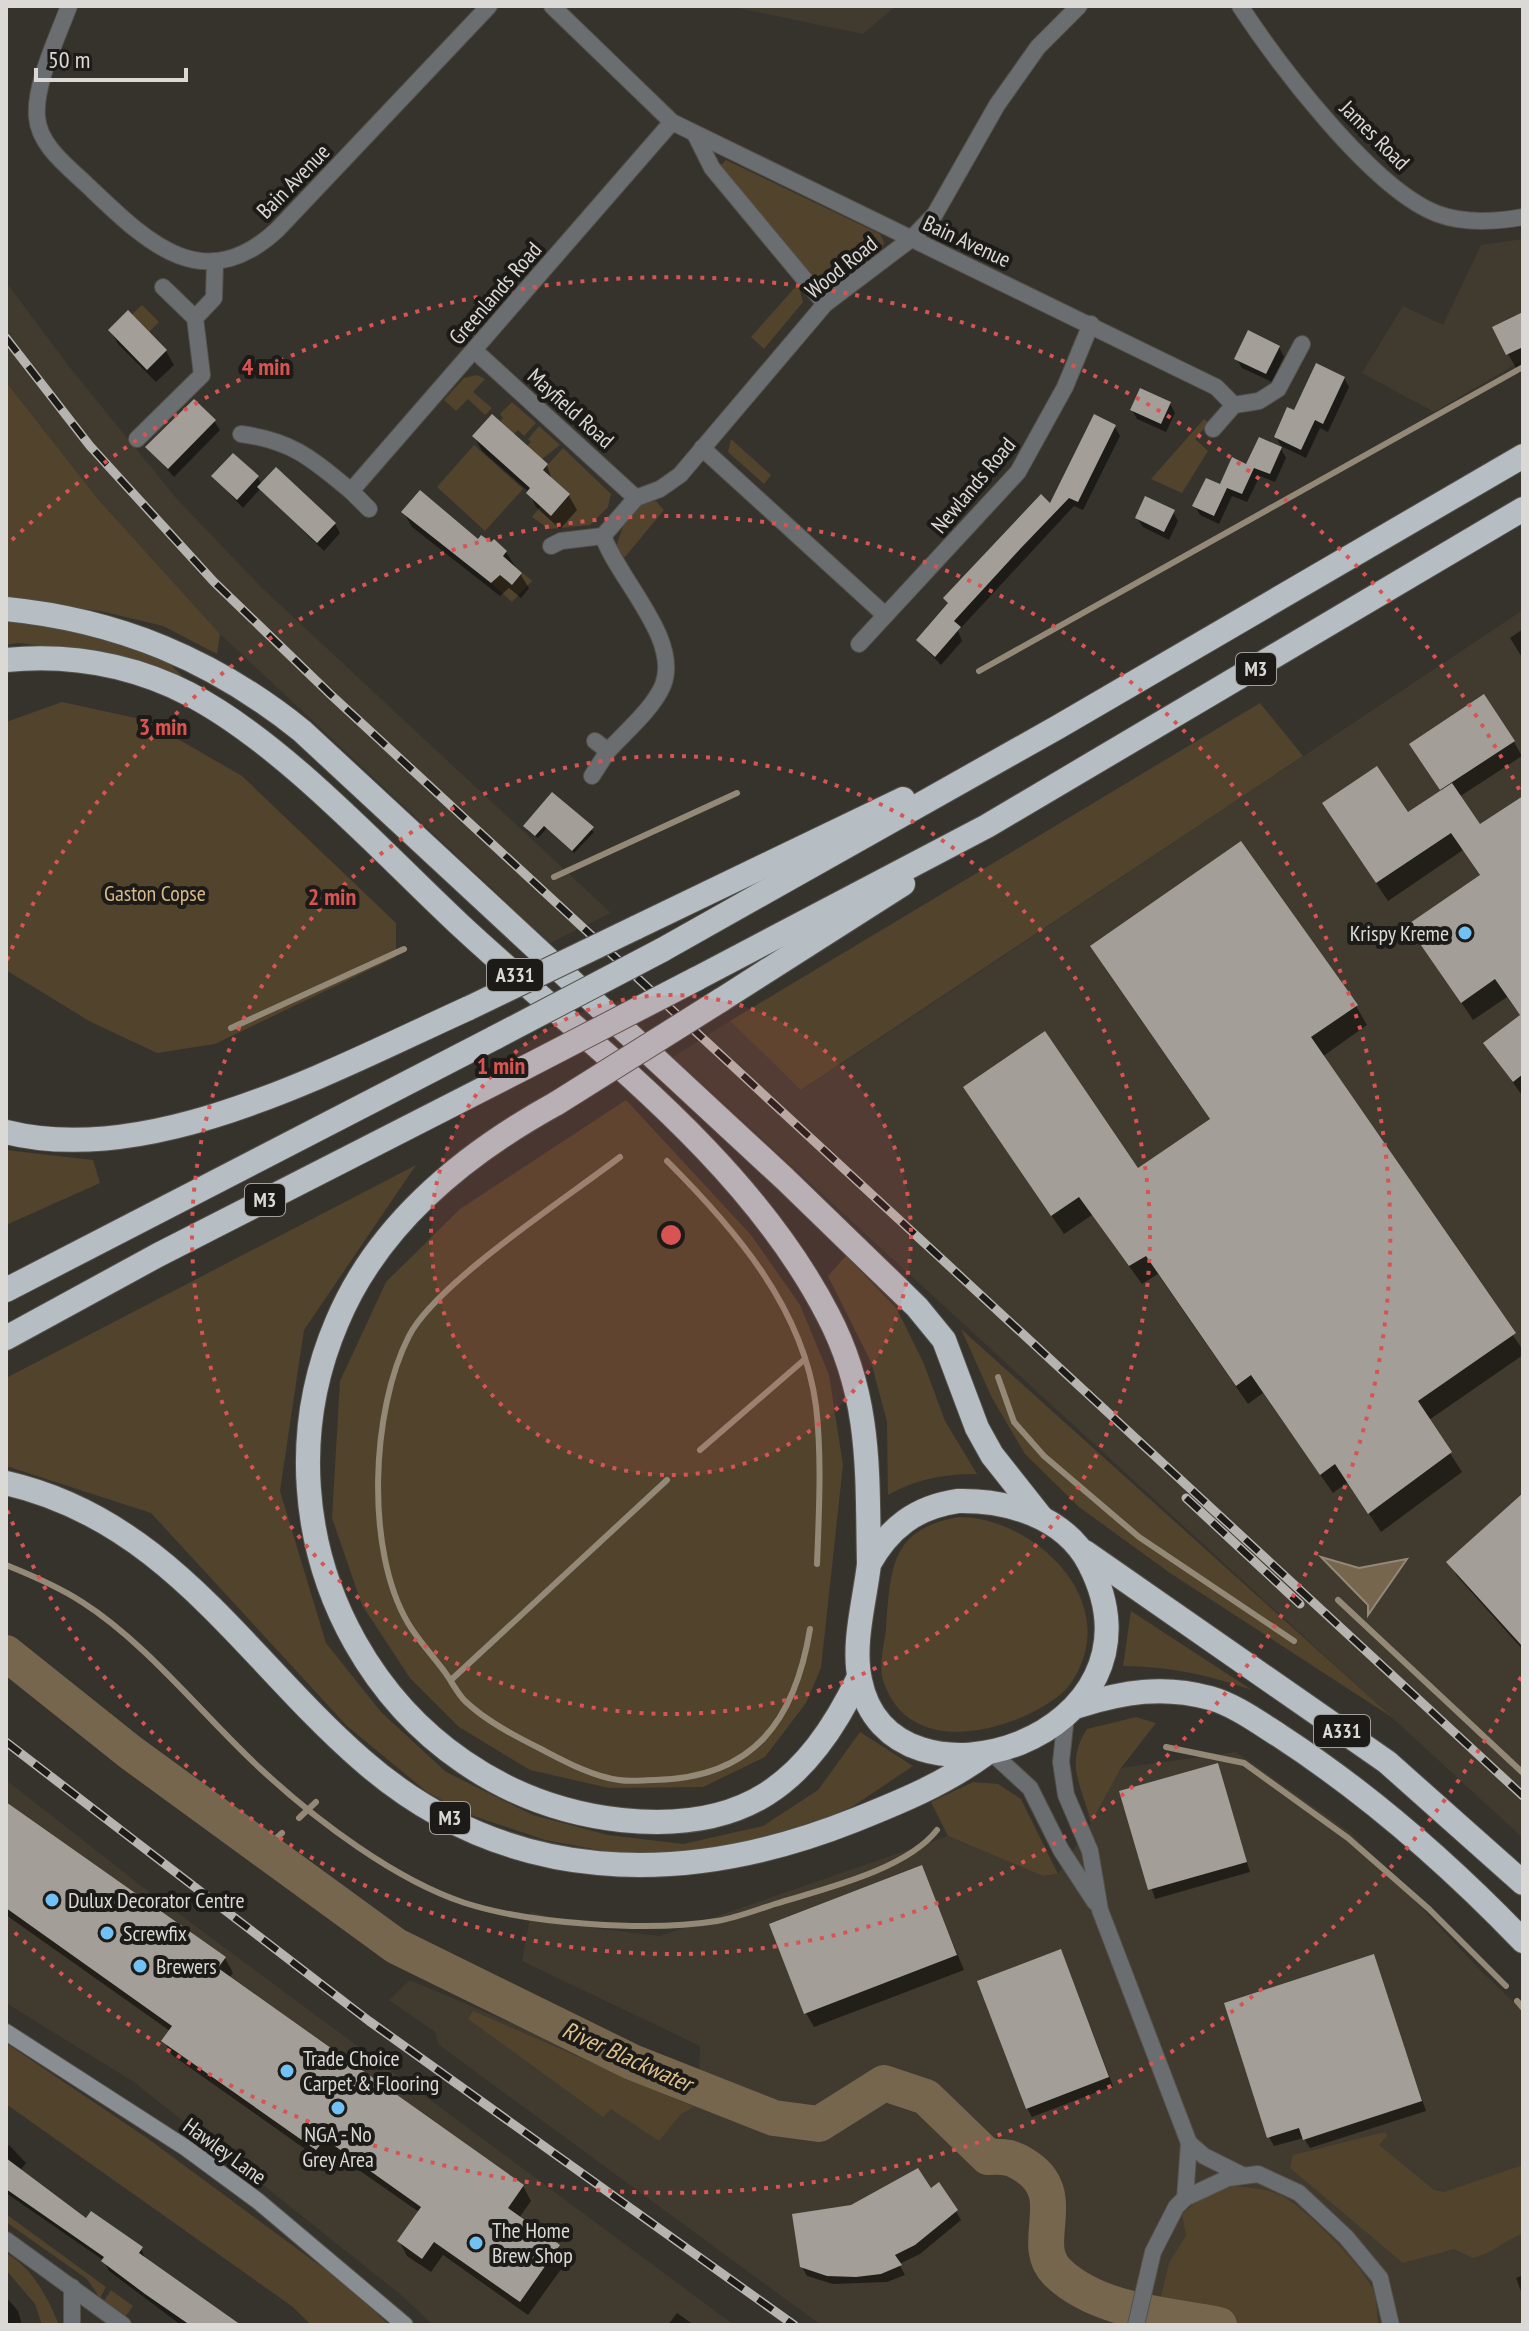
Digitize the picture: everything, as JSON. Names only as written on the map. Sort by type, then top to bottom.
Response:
[{"type":"highway","name":"M3","points":[[6,1290],[662,950],[1058,727],[1523,456]]},
{"type":"highway","name":"M3","points":[[6,1338],[185,1241],[987,826],[1523,509]]},
{"type":"highway","name":"A331","points":[[6,609],[77,619],[171,648],[235,682],[302,731],[785,1179],[917,1307],[944,1340],[987,1447],[1041,1517]]},
{"type":"highway","name":"A331","points":[[6,660],[49,657],[115,667],[188,694],[234,723],[338,810],[655,1102],[738,1186],[792,1254],[828,1315],[852,1371],[860,1395],[868,1458],[869,1564]]},
{"type":"highway","name":"M3","points":[[6,1132],[54,1141],[86,1141],[176,1126],[295,1085],[469,1008],[1058,727]]},
{"type":"highway","name":"M3","points":[[859,1677],[824,1740],[802,1767],[776,1789],[736,1811],[708,1819],[640,1822],[565,1809],[487,1779],[414,1721],[374,1672],[348,1632],[326,1580],[316,1543],[308,1463],[319,1379],[336,1322],[369,1262],[420,1202],[498,1140],[842,925],[987,826]]},
{"type":"highway","name":"M3","points":[[6,1483],[61,1499],[138,1542],[190,1585],[333,1734],[389,1782],[476,1831],[549,1855],[637,1867],[740,1857],[818,1834],[869,1814],[955,1776],[988,1754]]},
{"type":"highway","points":[[987,1502],[1041,1517],[1081,1549],[1100,1588],[1107,1623],[1100,1671],[1072,1711],[1032,1739],[988,1754],[938,1753],[895,1735],[866,1700],[859,1677],[869,1564],[898,1525],[942,1503],[987,1502]]},
{"type":"highway","name":"A331","points":[[1081,1549],[1387,1762],[1521,1880]]},
{"type":"highway","name":"A331","points":[[1072,1711],[1134,1691],[1162,1690],[1211,1699],[1235,1708],[1321,1764],[1385,1813],[1447,1866],[1523,1941]]},
{"type":"main road","name":"Hawley Lane","points":[[6,2032],[210,2166],[282,2221],[405,2325]]},
{"type":"street","name":"Bain Avenue","points":[[69,6],[44,72],[37,117],[51,150],[158,248],[185,259],[215,261],[254,249],[277,230],[489,6]]},
{"type":"street","name":"Bain Avenue","points":[[552,6],[672,122],[1091,324],[1219,390],[1234,405]]},
{"type":"street","name":"Wood Road","points":[[603,536],[636,498],[660,489],[680,475],[825,304],[911,239],[935,214],[997,105],[1038,47],[1079,6]]},
{"type":"street","name":"James Road","points":[[1240,6],[1295,85],[1361,154],[1412,200],[1453,219],[1474,222],[1523,217]]},
{"type":"street","name":"Greenlands Road","points":[[351,491],[672,122]]},
{"type":"street","points":[[695,134],[712,168],[825,304]]},
{"type":"street","points":[[195,318],[214,298],[215,261]]},
{"type":"street","points":[[137,439],[202,375],[195,318],[163,287]]},
{"type":"street","name":"Newlands Road","points":[[859,644],[1028,459],[1091,324]]},
{"type":"street","points":[[1213,429],[1234,405],[1259,401],[1278,389],[1302,344]]},
{"type":"street","name":"Mayfield Road","points":[[475,351],[636,498]]},
{"type":"street","points":[[241,434],[273,439],[302,451],[369,509]]},
{"type":"street","points":[[702,448],[885,615]]},
{"type":"street","points":[[544,547],[561,541],[603,536],[618,570],[664,644],[666,662],[663,686],[602,746],[592,776]]},
{"type":"street","points":[[1072,1711],[1061,1772],[1066,1795],[1090,1851],[1100,1910],[1189,2143],[1185,2198]]},
{"type":"street","points":[[988,1754],[1030,1788],[1061,1850],[1100,1910]]},
{"type":"street","points":[[1189,2143],[1204,2156],[1243,2175]]},
{"type":"street","points":[[1136,2325],[1153,2252],[1163,2226],[1185,2198],[1228,2178],[1243,2175],[1267,2177],[1299,2193],[1346,2237],[1380,2278],[1390,2322]]},
{"type":"street","points":[[6,2240],[123,2325]]},
{"type":"street","points":[[72,2287],[72,2325]]},
{"type":"shaded area","points":[[728,6],[896,6],[863,34]]},
{"type":"shaded area","points":[[1523,239],[1523,360],[1434,412],[1362,373],[1403,306],[1443,325],[1481,245]]},
{"type":"shaded area","points":[[6,282],[71,369],[177,499],[261,587],[611,913],[550,943],[220,634],[98,499],[6,382]]},
{"type":"shaded area","points":[[1523,610],[1523,1838],[673,1057],[730,1021],[802,1090]]},
{"type":"shaded area","points":[[1321,1557],[1359,1568],[1407,1559],[1368,1615],[1368,1605]]},
{"type":"shaded area","points":[[1236,1752],[1351,1833],[1481,1971],[1523,2011],[1523,2325],[821,2325],[439,2045],[435,2032],[389,2000],[410,1980],[698,2103],[700,2046],[522,1961],[531,1912],[593,1928],[660,1936],[948,1836],[1043,1876],[1058,1874],[1121,1768]]},
{"type":"shaded area","points":[[6,1780],[144,1888],[734,2325],[433,2325],[401,2295],[134,2082],[6,2003]]},
{"type":"green space","points":[[726,160],[880,234],[884,242],[882,250],[837,283],[811,279],[719,167]]},
{"type":"green space","points":[[798,284],[803,302],[764,349],[751,337]]},
{"type":"green space","points":[[142,305],[159,322],[149,332],[132,314]]},
{"type":"green space","points":[[477,375],[485,379],[473,392],[492,408],[485,415],[468,399],[456,411],[444,400],[464,378]]},
{"type":"green space","points":[[6,382],[98,499],[220,634],[217,654],[163,626],[100,611],[6,599]]},
{"type":"green space","points":[[512,402],[536,423],[524,436],[518,430],[514,434],[500,421],[503,418],[500,414]]},
{"type":"green space","points":[[1204,419],[1209,423],[1195,439],[1208,451],[1182,493],[1151,479]]},
{"type":"green space","points":[[539,426],[560,445],[542,459],[527,446],[531,442],[528,439]]},
{"type":"green space","points":[[731,439],[771,475],[764,484],[728,452]]},
{"type":"green space","points":[[474,445],[523,489],[485,531],[437,487]]},
{"type":"green space","points":[[563,448],[611,494],[608,507],[590,525],[549,529],[532,517],[541,506],[552,515],[570,495],[543,470]]},
{"type":"green space","points":[[656,501],[664,510],[625,557],[619,558],[616,550],[628,518],[640,507]]},
{"type":"green space","points":[[523,573],[532,581],[512,602],[491,583],[499,574],[512,585]]},
{"type":"green space","points":[[6,619],[77,630],[162,656],[188,682],[101,653],[18,643],[6,645]]},
{"type":"green space","name":"Gaston Copse","points":[[62,702],[145,720],[242,776],[396,923],[396,957],[215,1044],[157,1053],[89,1021],[6,970],[6,722]]},
{"type":"green space","points":[[1260,703],[1303,756],[801,1090],[730,1021]]},
{"type":"green space","points":[[626,1100],[751,1235],[800,1305],[829,1375],[843,1465],[821,1668],[806,1703],[765,1757],[703,1787],[609,1788],[530,1770],[459,1727],[410,1678],[362,1605],[332,1518],[340,1381],[386,1282],[460,1209]]},
{"type":"green space","points":[[6,1150],[93,1160],[100,1183],[6,1225]]},
{"type":"green space","points":[[416,1165],[304,1330],[280,1491],[326,1643],[381,1712],[446,1772],[533,1815],[608,1835],[683,1844],[763,1826],[818,1790],[860,1732],[913,1766],[852,1807],[785,1835],[711,1850],[620,1854],[545,1840],[465,1813],[427,1792],[347,1726],[151,1513],[6,1466],[6,1378]]},
{"type":"green space","points":[[846,1256],[897,1309],[924,1364],[945,1421],[977,1474],[931,1478],[888,1495],[887,1422],[871,1362],[828,1276]]},
{"type":"green space","points":[[961,1329],[1393,1718],[1170,1573],[1079,1507],[1025,1454],[992,1398]]},
{"type":"green space","points":[[959,1517],[985,1520],[1010,1529],[1056,1561],[1072,1582],[1084,1606],[1088,1632],[1081,1665],[1061,1694],[1013,1721],[962,1732],[937,1730],[915,1722],[897,1707],[884,1683],[882,1670],[890,1588],[898,1555],[906,1542],[919,1531]]},
{"type":"green space","points":[[1131,1611],[1252,1690],[1188,1672],[1123,1666]]},
{"type":"green space","points":[[1136,1717],[1156,1723],[1121,1768],[1091,1823],[1077,1775],[1080,1742],[1087,1729]]},
{"type":"green space","points":[[973,1782],[998,1784],[1021,1799],[1058,1874],[1043,1876],[948,1836],[931,1802]]},
{"type":"green space","points":[[473,2011],[694,2107],[681,2114],[659,2141],[611,2109],[603,2117],[468,2019]]},
{"type":"green space","points":[[6,2043],[147,2138],[349,2287],[389,2325],[311,2325],[293,2307],[6,2104]]},
{"type":"green space","points":[[1385,2132],[1387,2136],[1379,2145],[1434,2190],[1444,2192],[1523,2165],[1523,2234],[1473,2258],[1454,2249],[1403,2263],[1290,2168],[1293,2155]]},
{"type":"green space","points":[[1234,2186],[1265,2190],[1282,2196],[1320,2226],[1370,2283],[1375,2294],[1378,2325],[1235,2325],[1158,2309],[1169,2263],[1186,2235],[1182,2214],[1204,2195]]},
{"type":"green space","points":[[6,2214],[106,2287],[100,2298],[87,2279],[6,2222]]},
{"type":"green space","points":[[6,2253],[31,2275],[59,2325],[42,2325],[35,2304],[6,2270]]},
{"type":"green space","points":[[111,2290],[133,2306],[126,2316],[104,2301]]},
{"type":"building","points":[[128,310],[167,350],[147,370],[108,330]]},
{"type":"building","points":[[1523,312],[1523,347],[1506,355],[1492,327]]},
{"type":"building","points":[[1248,330],[1280,346],[1266,374],[1234,359]]},
{"type":"building","points":[[1316,363],[1345,377],[1323,424],[1315,420],[1301,450],[1274,437],[1287,407],[1294,410]]},
{"type":"building","points":[[1140,388],[1171,402],[1161,424],[1130,410]]},
{"type":"building","points":[[194,399],[216,420],[168,469],[145,447]]},
{"type":"building","points":[[492,414],[548,464],[543,470],[570,494],[551,516],[526,493],[530,488],[472,436]]},
{"type":"building","points":[[1094,414],[1116,425],[1078,502],[1069,498],[1021,548],[954,621],[961,627],[935,657],[916,640],[948,603],[943,598],[1041,494],[1050,503]]},
{"type":"building","points":[[1259,437],[1282,447],[1270,474],[1254,468],[1242,494],[1227,488],[1214,516],[1192,506],[1206,478],[1220,484],[1232,457],[1246,464]]},
{"type":"building","points":[[233,453],[259,476],[237,500],[211,476]]},
{"type":"building","points":[[276,467],[336,523],[317,543],[257,487]]},
{"type":"building","points":[[420,490],[478,539],[481,535],[491,542],[494,539],[507,551],[503,556],[522,573],[512,585],[500,575],[491,583],[401,512]]},
{"type":"building","points":[[1145,496],[1175,510],[1164,532],[1135,518]]},
{"type":"building","points":[[1484,694],[1515,741],[1440,790],[1409,744]]},
{"type":"building","points":[[1377,766],[1408,812],[1452,783],[1480,824],[1523,796],[1523,1074],[1513,1082],[1483,1043],[1520,1015],[1495,979],[1461,1003],[1407,925],[1480,875],[1451,833],[1376,883],[1322,803]]},
{"type":"building","points":[[552,792],[594,827],[572,851],[544,826],[535,836],[523,826]]},
{"type":"building","points":[[1241,841],[1358,1005],[1311,1037],[1516,1333],[1418,1401],[1452,1452],[1368,1514],[1335,1464],[1320,1475],[1251,1375],[1236,1386],[1146,1256],[1129,1266],[1079,1197],[1051,1216],[963,1087],[1045,1031],[1138,1168],[1210,1119],[1090,946]]},
{"type":"building","points":[[1523,1493],[1523,1647],[1446,1562]]},
{"type":"building","points":[[1218,1763],[1247,1862],[1148,1890],[1119,1791]]},
{"type":"building","points":[[6,1802],[226,1957],[218,1968],[524,2185],[508,2208],[560,2245],[520,2302],[434,2242],[422,2259],[397,2241],[421,2207],[325,2139],[316,2150],[161,2041],[172,2026],[6,1908]]},
{"type":"building","points":[[922,1865],[957,1955],[804,2014],[769,1924]]},
{"type":"building","points":[[1061,1949],[1109,2077],[1026,2109],[977,1981]]},
{"type":"building","points":[[1374,1954],[1422,2101],[1303,2140],[1299,2128],[1267,2138],[1224,2003]]},
{"type":"building","points":[[6,2158],[86,2218],[91,2211],[143,2247],[139,2253],[241,2325],[190,2325],[145,2294],[101,2261],[104,2257],[6,2189]]},
{"type":"building","points":[[918,2168],[931,2188],[939,2182],[958,2210],[915,2245],[895,2255],[902,2265],[881,2274],[856,2277],[827,2276],[800,2267],[792,2214],[851,2205]]},
{"type":"waterway","points":[[979,671],[1523,367]]},
{"type":"waterway","points":[[554,877],[737,793]]},
{"type":"waterway","points":[[231,1028],[404,949]]},
{"type":"waterway","points":[[620,1157],[474,1267],[446,1291],[409,1336],[396,1367],[387,1402],[378,1480],[379,1520],[394,1593],[412,1629],[462,1698],[473,1708],[491,1722],[569,1763],[599,1776],[624,1781],[689,1777],[719,1768],[744,1755],[764,1738],[780,1716],[793,1691],[810,1629]]},
{"type":"waterway","points":[[667,1161],[740,1242],[762,1272],[797,1335],[809,1370],[818,1426],[820,1485],[817,1564]]},
{"type":"waterway","points":[[700,1450],[804,1360]]},
{"type":"waterway","points":[[998,1377],[1014,1422],[1044,1456],[1139,1537],[1294,1641]]},
{"type":"waterway","points":[[451,1680],[667,1480]]},
{"type":"waterway","points":[[6,1565],[64,1591],[106,1619],[153,1660],[263,1771],[332,1828],[411,1880],[465,1903],[522,1916],[590,1924],[658,1926],[717,1921],[839,1885],[885,1867],[923,1844],[937,1830]]},
{"type":"waterway","points":[[1338,1600],[1523,1773]]},
{"type":"waterway","name":"River Blackwater","points":[[6,1653],[130,1752],[396,1946],[632,2062],[774,2118],[819,2124],[884,2083],[926,2097],[988,2157],[1013,2159],[1040,2179],[1048,2206],[1046,2248],[1057,2272],[1092,2296],[1112,2303],[1219,2325]]},
{"type":"waterway","points":[[1166,1747],[1244,1763],[1348,1838],[1429,1909],[1506,1986]]},
{"type":"waterway","points":[[299,1818],[316,1802]]},
{"type":"waterway","points":[[263,1850],[282,1833]]},
{"type":"waterway","points":[[1517,2001],[1523,2008]]},
{"type":"railway","points":[[6,338],[90,446],[214,582],[330,694],[1523,1796]]},
{"type":"railway","points":[[1186,1498],[1300,1604]]},
{"type":"railway","points":[[6,1742],[369,2021],[794,2325]]},
{"type":"place","name":"Krispy Kreme","points":[[1465,933]]},
{"type":"place","name":"Dulux Decorator Centre","points":[[52,1900]]},
{"type":"place","name":"Screwfix","points":[[107,1933]]},
{"type":"place","name":"Brewers","points":[[140,1966]]},
{"type":"place","name":"Trade Choice Carpet & Flooring","points":[[287,2071]]},
{"type":"place","name":"NGA - No Grey Area","points":[[338,2108]]},
{"type":"place","name":"The Home Brew Shop","points":[[476,2243]]}]
